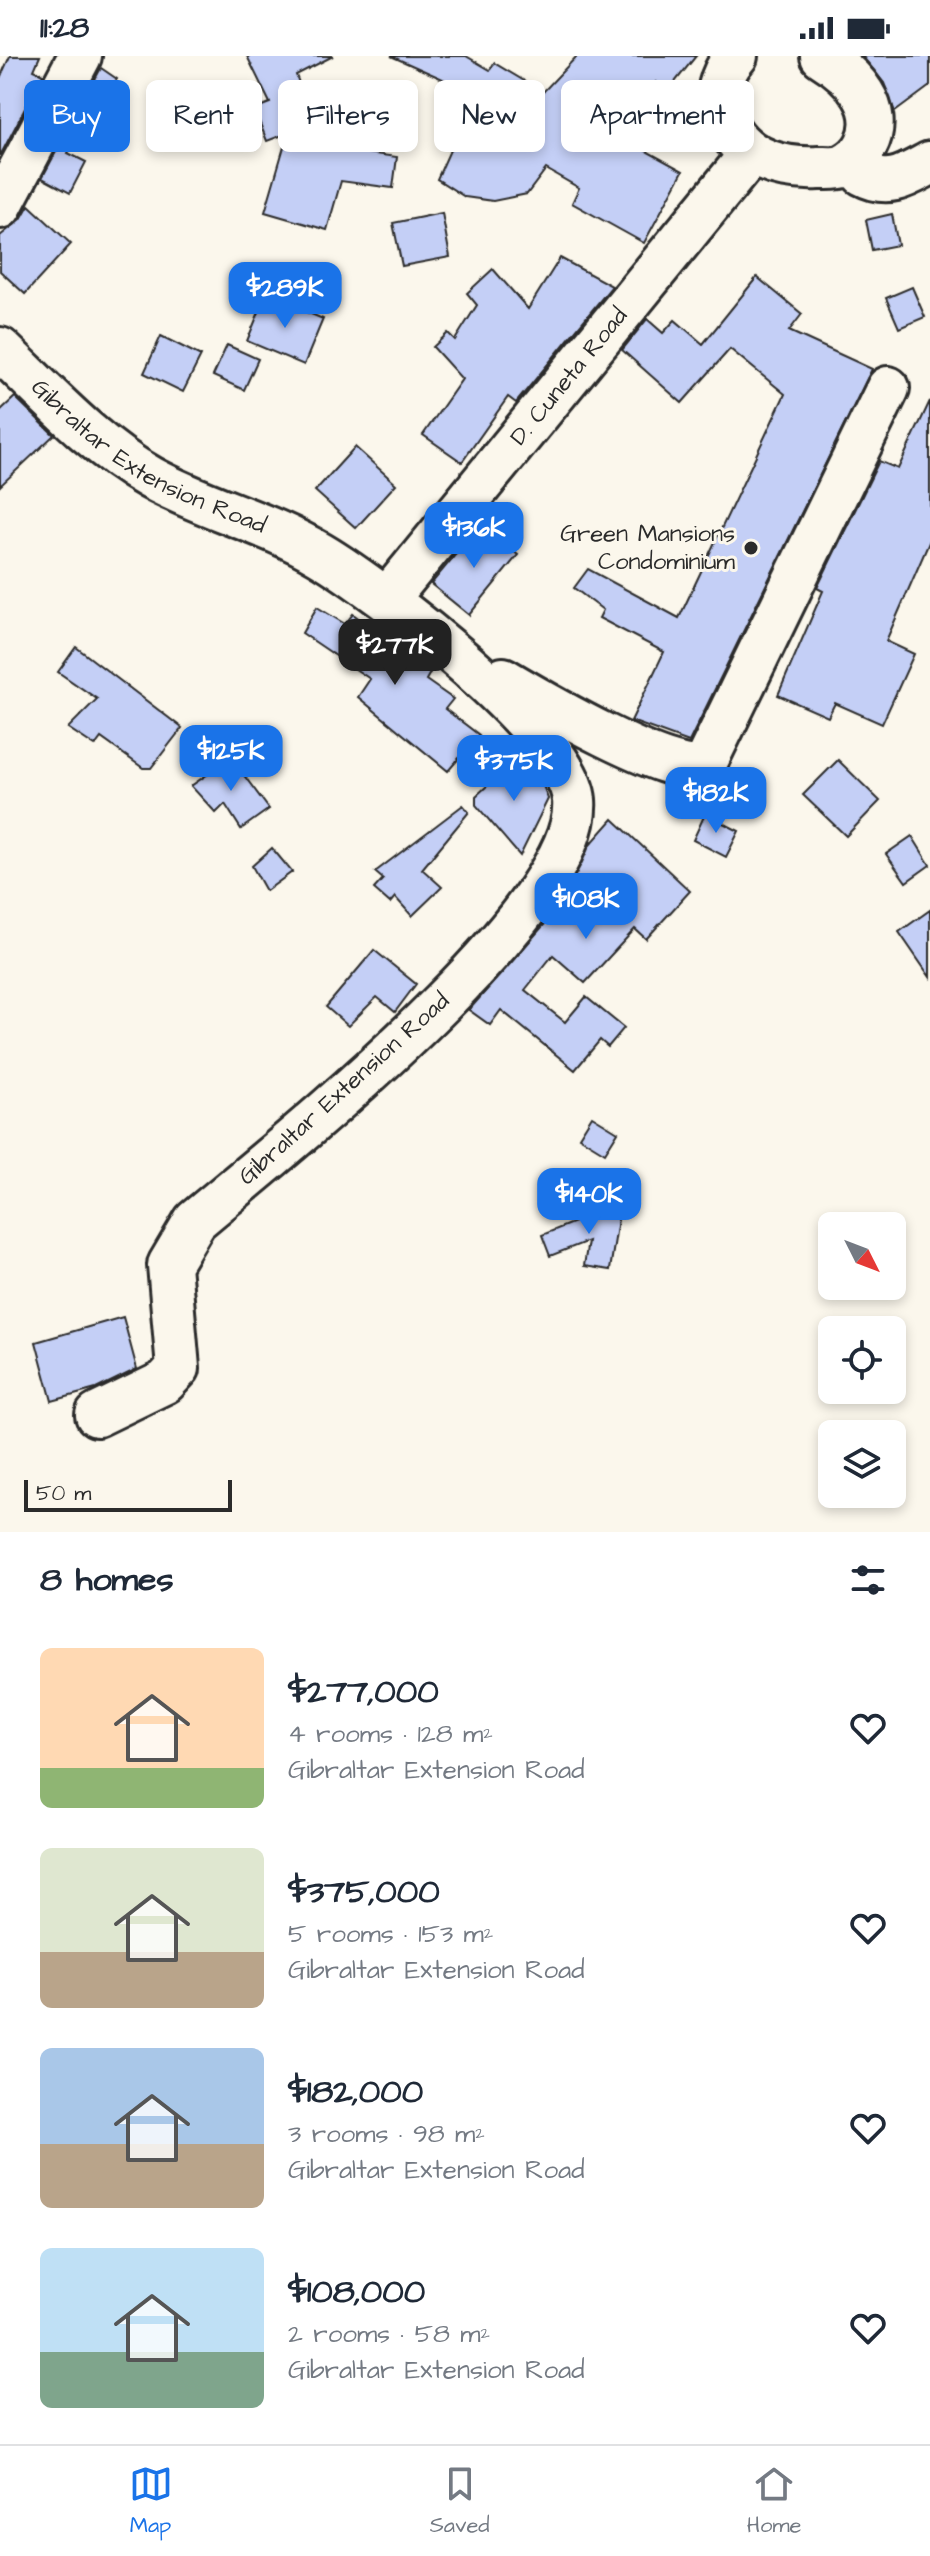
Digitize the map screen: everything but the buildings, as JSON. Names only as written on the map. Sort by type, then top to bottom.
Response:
[{"type":"street","points":[[0,207],[80,56]]},
{"type":"street","points":[[736,56],[722,71],[720,114],[730,134],[751,154],[778,167],[842,167],[861,155],[870,137],[874,114],[866,97],[822,56]]},
{"type":"street","name":"D. Cuneta Road","points":[[388,598],[751,154]]},
{"type":"street","points":[[861,155],[863,174],[878,182],[900,179],[930,163]]},
{"type":"street","name":"Gibraltar Extension Road","points":[[0,349],[123,461],[189,497],[319,553],[388,598],[444,644],[523,719],[571,783],[574,814],[559,857],[486,956],[430,1018],[195,1221],[169,1265],[178,1368],[165,1382],[97,1415]]},
{"type":"street","points":[[444,644],[538,700],[646,755],[679,766],[698,769],[704,766],[888,388]]},
{"type":"place","name":"Green Mansions Condominium","points":[[751,548]]}]
